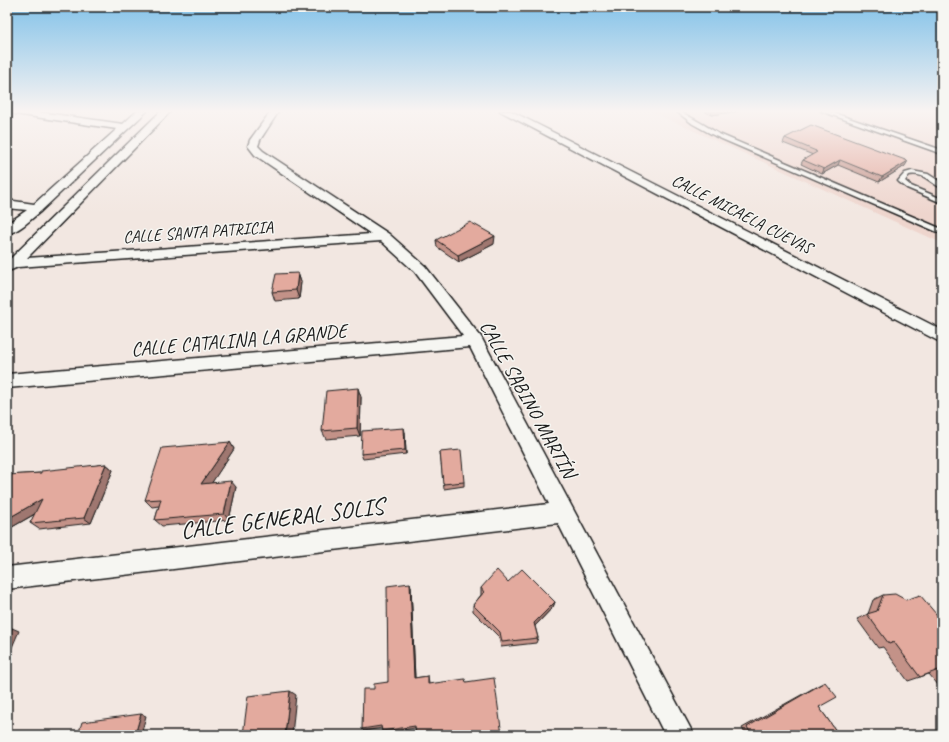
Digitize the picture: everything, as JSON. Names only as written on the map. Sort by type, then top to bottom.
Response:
[{"type":"street","points":[[7,230],[37,208],[105,146]]},
{"type":"street","points":[[11,267],[132,146]]},
{"type":"street","name":"CALLE SABINO MARTÍN","points":[[253,146],[256,150],[384,237],[420,269],[475,341],[680,735]]},
{"type":"street","name":"CALLE MICAELA CUEVAS","points":[[572,146],[942,337]]},
{"type":"street","points":[[7,204],[37,208]]},
{"type":"street","name":"CALLE SANTA PATRICIA","points":[[11,267],[384,237]]},
{"type":"street","name":"CALLE CATALINA LA GRANDE","points":[[7,381],[475,341]]},
{"type":"street","name":"CALLE GENERAL SOLIS","points":[[7,578],[564,512]]},
{"type":"lane","points":[[741,146],[942,232]]},
{"type":"lane","points":[[924,146],[942,152]]},
{"type":"lane","points":[[942,186],[928,176],[916,173],[907,174],[901,181],[909,187],[942,200]]},
{"type":"shaded area","points":[[727,146],[942,146],[942,243]]},
{"type":"building","points":[[803,146],[867,146],[908,161],[882,177],[840,160],[824,169],[803,160],[817,152]]},
{"type":"building","points":[[470,222],[495,236],[458,255],[436,240]]},
{"type":"building","points":[[298,273],[296,290],[272,292],[276,274]]},
{"type":"building","points":[[358,388],[357,428],[322,431],[326,391]]},
{"type":"building","points":[[404,428],[405,450],[361,454],[362,431]]},
{"type":"building","points":[[230,442],[201,484],[231,481],[224,514],[155,520],[161,499],[145,500],[162,448]]},
{"type":"building","points":[[461,450],[464,482],[443,484],[440,452]]},
{"type":"building","points":[[106,464],[84,518],[30,523],[42,499],[7,519],[7,475],[41,473],[41,471]]},
{"type":"building","points":[[522,569],[555,602],[534,623],[538,638],[502,642],[500,632],[473,605],[484,592],[481,588],[497,570],[508,582]]},
{"type":"building","points":[[410,583],[414,678],[428,676],[428,684],[465,679],[466,682],[494,678],[502,735],[416,735],[415,726],[382,731],[381,726],[362,729],[363,689],[374,689],[374,684],[388,682],[387,586]]},
{"type":"building","points":[[895,594],[906,600],[920,595],[942,621],[942,670],[941,669],[920,677],[894,642],[889,644],[867,614],[877,611],[883,595]]},
{"type":"building","points":[[7,628],[12,628],[7,639]]},
{"type":"building","points":[[825,682],[837,697],[819,707],[839,735],[752,735],[747,727]]},
{"type":"building","points":[[290,691],[285,735],[243,735],[248,696]]},
{"type":"building","points":[[141,714],[135,735],[78,735],[82,722]]}]
